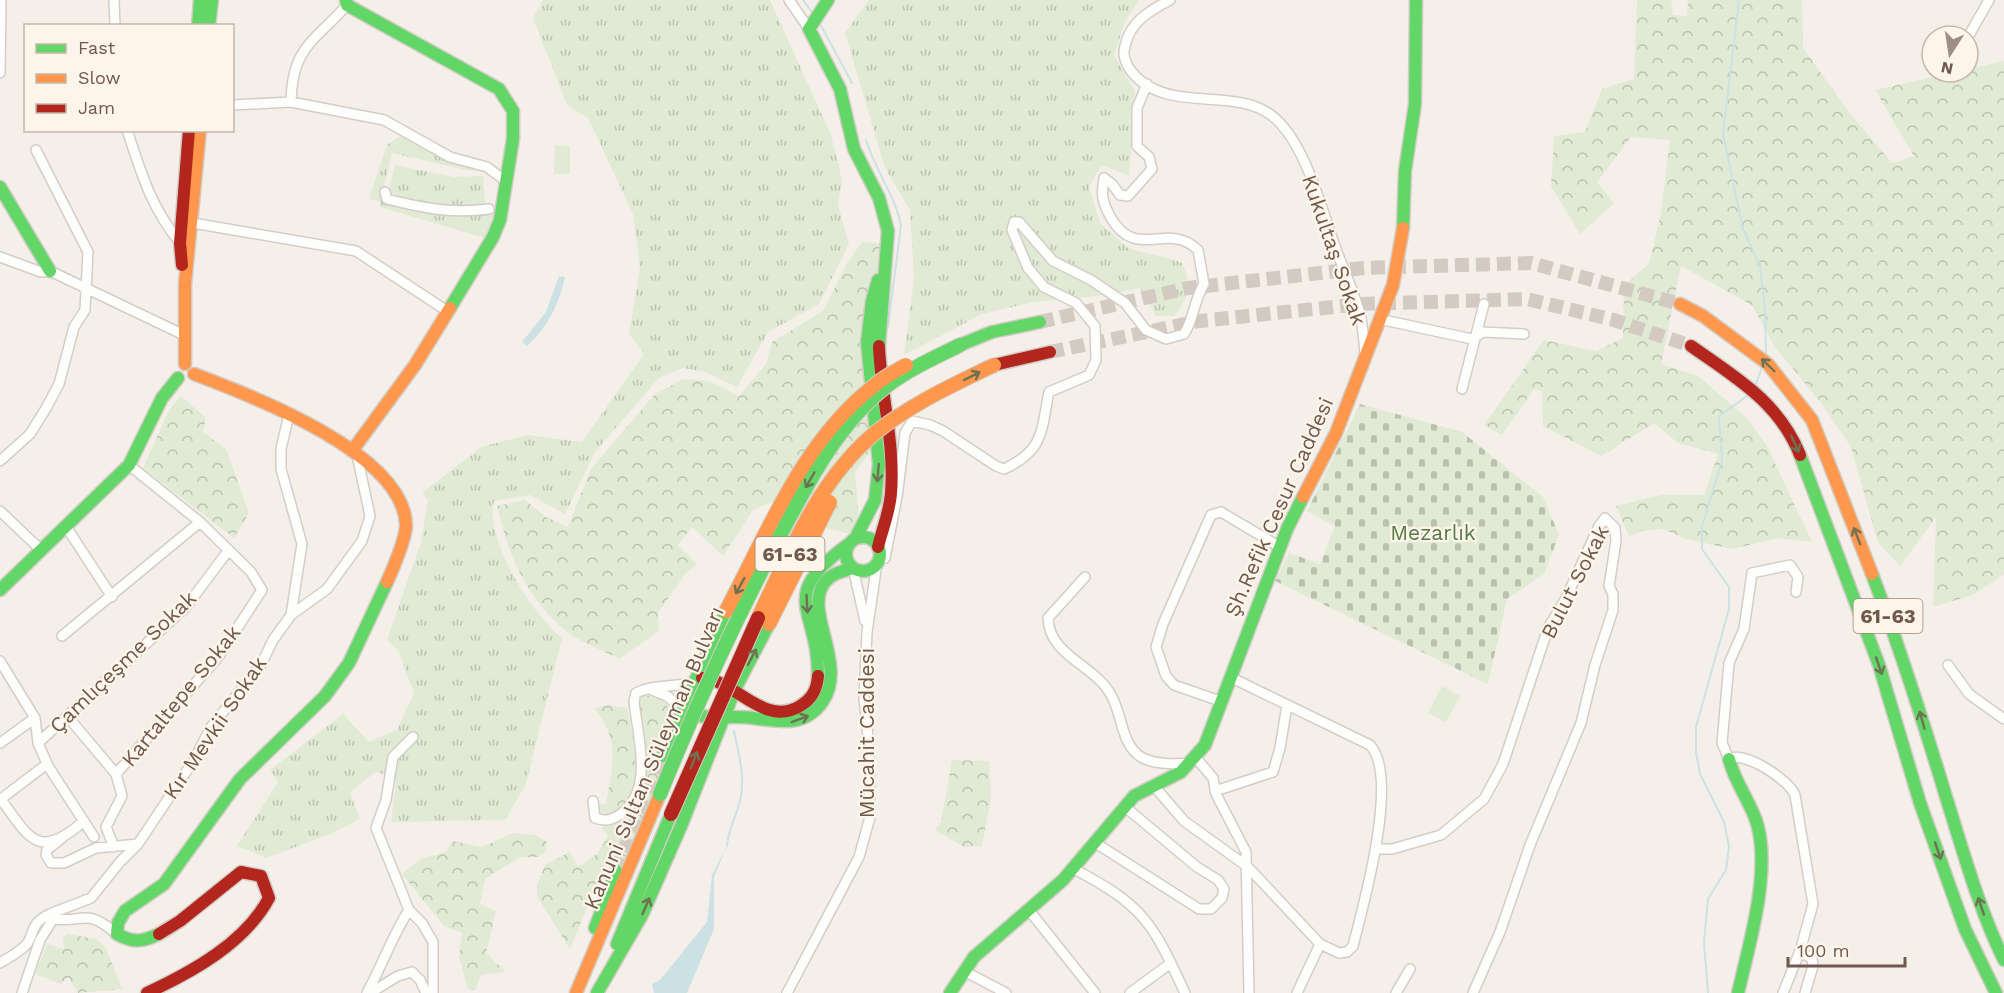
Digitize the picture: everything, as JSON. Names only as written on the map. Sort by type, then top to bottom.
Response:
[{"type":"street","points":[[0,74],[1,0]]},
{"type":"street","points":[[114,0],[116,24]]},
{"type":"street","points":[[198,24],[200,0]]},
{"type":"street","points":[[209,24],[212,0]]},
{"type":"street","points":[[647,688],[667,696],[681,708],[699,718],[722,720],[750,717],[790,723],[805,718],[822,704],[832,681],[832,664],[819,616],[818,601],[822,586],[828,576],[837,571],[853,568],[869,570],[878,556],[891,495],[891,449],[880,372],[879,334],[888,231],[879,198],[859,164],[840,90],[814,21],[789,0]]},
{"type":"street","points":[[814,21],[828,0]]},
{"type":"street","name":"Kukultaş Sokak","points":[[1170,0],[1151,10],[1128,29],[1124,50],[1126,65],[1137,78],[1161,92],[1188,98],[1248,105],[1271,114],[1286,131],[1314,180],[1361,318],[1365,354]]},
{"type":"street","name":"Şh.Refik Cesur Caddesi","points":[[950,993],[974,957],[1072,868],[1134,796],[1182,772],[1205,745],[1280,547],[1336,434],[1393,285],[1402,240],[1405,171],[1415,104],[1416,0]]},
{"type":"street","points":[[1975,24],[1989,0]]},
{"type":"street","points":[[291,102],[296,67],[305,46],[346,3],[499,89],[513,111],[513,139],[507,182],[502,193],[501,213],[493,237],[415,365],[354,453]]},
{"type":"street","name":"Mücahit Caddesi","points":[[788,993],[859,856],[870,817],[869,747],[864,698],[867,632],[878,556],[885,558],[905,434],[912,420],[930,425],[1004,469],[1025,457],[1034,448],[1046,422],[1049,392],[1089,375],[1096,360],[1095,326],[1076,303],[1044,287],[1028,268],[1012,230],[1014,222],[1019,222],[1023,226],[1053,261],[1091,280],[1125,303],[1146,330],[1166,339],[1184,334],[1196,296],[1204,284],[1198,250],[1182,239],[1134,240],[1124,236],[1101,200],[1104,178],[1120,195],[1128,196],[1152,169],[1149,157],[1137,146],[1137,108],[1147,84]]},
{"type":"street","points":[[234,105],[291,102],[384,120],[450,157],[487,167],[507,182]]},
{"type":"street","points":[[128,132],[149,198],[180,243]]},
{"type":"street","points":[[0,590],[129,465],[162,398],[178,378],[187,381],[190,369],[184,335],[189,132]]},
{"type":"street","points":[[185,284],[180,243],[187,222],[200,132]]},
{"type":"street","points":[[0,461],[30,434],[59,384],[74,327],[85,310],[88,252],[85,241],[36,150]]},
{"type":"street","points":[[0,187],[50,271]]},
{"type":"street","points":[[385,192],[387,199],[422,208],[461,213],[489,209]]},
{"type":"street","points":[[187,222],[356,251],[447,311]]},
{"type":"street","points":[[867,632],[853,568],[846,559],[852,541],[875,500],[879,465],[867,342],[872,301],[888,250]]},
{"type":"street","points":[[0,257],[41,272],[50,271],[184,335]]},
{"type":"street","points":[[1462,389],[1484,304]]},
{"type":"street","name":"61-63","points":[[1680,304],[1703,316],[1768,364],[1812,420],[1901,650],[1971,878],[1991,934],[2004,960]]},
{"type":"street","points":[[1379,319],[1472,339],[1483,332],[1524,334]]},
{"type":"street","name":"Kanuni Sultan Süleyman Bulvarı","points":[[575,993],[732,625],[825,454],[876,395],[903,375],[960,345],[992,332],[1040,322]]},
{"type":"street","name":"61-63","points":[[1691,346],[1759,393],[1794,440],[1879,665],[1920,803],[1965,929],[1996,993]]},
{"type":"street","name":"Kanuni Sultan Süleyman Bulvarı","points":[[596,993],[741,650],[801,533],[835,478],[860,447],[910,407],[994,365],[1050,352]]},
{"type":"street","name":"61-63","points":[[662,756],[681,708],[726,611],[810,457],[848,411],[887,374],[909,364],[934,358]]},
{"type":"street","points":[[117,934],[118,923],[125,911],[164,884],[240,779],[325,696],[349,663],[390,575],[406,527],[402,504],[391,484],[354,453],[312,424],[190,369]]},
{"type":"street","name":"61-63","points":[[596,993],[642,915],[681,826],[735,689],[842,480],[867,453],[909,415],[952,386]]},
{"type":"street","points":[[289,414],[281,449],[281,469],[302,544],[291,615]]},
{"type":"street","name":"Kır Mevkii Sokak","points":[[0,963],[27,945],[31,929],[43,917],[52,916],[91,898],[138,844],[194,760],[211,727],[261,665],[273,640],[291,615],[327,589],[362,541],[370,516],[354,453]]},
{"type":"street","name":"Kartaltepe Sokak","points":[[116,774],[219,656],[262,590],[260,584],[200,522],[129,465]]},
{"type":"street","points":[[0,511],[40,549]]},
{"type":"street","points":[[1220,701],[1174,685],[1166,676],[1156,647],[1163,624],[1211,515],[1221,512],[1280,547]]},
{"type":"street","name":"Bulut Sokak","points":[[1376,849],[1392,849],[1441,835],[1484,799],[1506,754],[1548,628],[1566,598],[1599,526],[1605,518],[1611,521],[1615,528],[1616,541],[1609,586],[1613,594],[1613,610],[1595,665],[1581,723],[1530,845],[1500,932],[1473,993]]},
{"type":"street","points":[[62,636],[200,522]]},
{"type":"street","points":[[65,525],[112,597]]},
{"type":"street","points":[[593,801],[595,818],[602,821],[613,819],[625,812],[636,797],[642,757],[634,701],[636,693],[647,688],[678,687],[704,677],[720,681],[735,689],[744,699],[770,711],[787,712],[800,707],[811,697],[818,683],[819,669],[805,597],[818,570],[828,558],[852,541],[866,537],[878,556]]},
{"type":"street","name":"Çamlıçeşme Sokak","points":[[38,743],[186,607],[228,551]]},
{"type":"street","points":[[1738,993],[1750,939],[1761,850],[1757,826],[1722,743],[1729,663],[1744,629],[1752,573],[1790,565],[1798,577],[1796,592]]},
{"type":"street","points":[[1085,577],[1048,618],[1048,626],[1054,640],[1111,694],[1133,750],[1142,758],[1160,763],[1194,760],[1213,778],[1215,791],[1241,840],[1248,867],[1250,993]]},
{"type":"street","points":[[0,662],[35,718],[38,743],[47,764],[94,837]]},
{"type":"street","points":[[1948,665],[1969,694],[2004,719]]},
{"type":"street","points":[[1154,786],[1184,821],[1248,867],[1320,944],[1339,953],[1347,952],[1353,946],[1369,887],[1382,823],[1380,782],[1375,750],[1370,745],[1230,677]]},
{"type":"street","points":[[1215,791],[1272,772],[1280,748],[1287,705]]},
{"type":"street","points":[[68,717],[116,774],[122,795],[106,827],[114,847]]},
{"type":"street","points":[[0,743],[35,718]]},
{"type":"street","points":[[413,737],[393,757],[386,800],[376,828],[409,910],[422,923],[433,942],[433,993]]},
{"type":"street","points":[[1729,759],[1743,756],[1791,785],[1795,795],[1813,904],[1800,951],[1783,993]]},
{"type":"street","points":[[47,764],[1,798],[30,839],[53,841],[62,838]]},
{"type":"street","points":[[1094,842],[1199,909],[1211,909],[1222,898],[1224,889],[1218,880],[1165,842],[1124,806]]},
{"type":"street","points":[[84,821],[47,850],[46,855],[51,863],[64,863],[96,848],[138,844]]},
{"type":"street","points":[[1072,868],[1105,885],[1137,908],[1151,924],[1185,993]]},
{"type":"street","name":"61-63","points":[[575,993],[591,939],[616,871]]},
{"type":"street","points":[[22,993],[40,940],[52,916],[88,916],[103,922],[124,940],[134,942],[163,934],[228,878],[242,872],[261,876],[267,886],[269,898],[266,909],[257,919],[216,953],[147,993]]},
{"type":"street","points":[[1029,909],[1095,993]]},
{"type":"street","points":[[369,993],[394,932],[409,910]]},
{"type":"street","points":[[1297,993],[1320,944]]},
{"type":"street","points":[[1800,951],[1812,959],[1813,966],[1805,993]]},
{"type":"street","points":[[1130,993],[1171,963]]},
{"type":"street","points":[[1396,993],[1410,969]]},
{"type":"street","points":[[964,971],[1006,993]]},
{"type":"street","points":[[369,993],[398,976],[412,972],[420,980],[426,993]]},
{"type":"green space","points":[[543,0],[770,0],[831,135],[842,180],[838,204],[849,244],[819,304],[768,332],[737,387],[705,372],[683,368],[659,378],[595,452],[565,514],[530,495],[494,501],[493,517],[496,535],[503,555],[537,612],[562,638],[526,784],[505,820],[391,822],[396,781],[377,771],[350,792],[360,819],[328,835],[266,858],[237,846],[278,782],[270,770],[343,714],[369,742],[397,730],[414,693],[398,650],[387,640],[421,542],[428,500],[422,493],[481,447],[527,435],[582,442],[644,354],[629,334],[640,267],[633,214],[588,118],[567,105],[533,18]]},
{"type":"green space","points":[[869,0],[1139,0],[1125,22],[1114,55],[1135,91],[1129,176],[1102,165],[1089,187],[1100,223],[1128,248],[1181,262],[1187,277],[1188,290],[1175,316],[1156,316],[1140,288],[1097,296],[1034,302],[982,314],[904,355],[914,279],[910,210],[885,168],[845,33]]},
{"type":"green space","points":[[1637,0],[1671,0],[1673,15],[1687,16],[1688,0],[1802,0],[1803,48],[1852,116],[1892,163],[1914,156],[1875,90],[1920,80],[1920,84],[1980,84],[1980,66],[2004,61],[2004,574],[1973,595],[1933,607],[1936,517],[1900,566],[1878,543],[1851,447],[1821,403],[1774,346],[1752,305],[1681,266],[1661,364],[1698,376],[1748,419],[1767,446],[1812,542],[1778,538],[1732,549],[1686,539],[1663,529],[1641,531],[1629,536],[1616,506],[1661,495],[1704,495],[1718,454],[1678,443],[1654,423],[1601,456],[1543,426],[1542,391],[1534,389],[1502,435],[1484,425],[1544,340],[1596,351],[1623,338],[1624,285],[1649,264],[1661,213],[1670,140],[1631,137],[1597,182],[1614,203],[1580,234],[1551,186],[1554,136],[1585,132],[1602,89],[1634,79]]},
{"type":"green space","points":[[400,136],[447,161],[481,171],[466,170],[392,153],[382,195],[387,196],[395,165],[455,177],[483,176],[486,211],[495,211],[485,238],[380,207],[381,202],[369,199],[387,145]]},
{"type":"green space","points":[[555,145],[570,146],[570,174],[554,174]]},
{"type":"green space","points":[[862,242],[882,243],[866,388],[878,426],[868,455],[855,472],[859,520],[855,535],[801,522],[771,502],[753,510],[723,556],[692,527],[678,545],[697,564],[685,574],[658,613],[659,631],[619,659],[567,632],[548,614],[519,572],[506,540],[497,506],[525,500],[546,517],[568,527],[591,469],[654,395],[683,379],[709,381],[739,396],[766,364],[772,342],[823,311],[846,265]]},
{"type":"green space","points":[[181,396],[206,418],[203,432],[226,449],[249,513],[234,538],[143,468],[169,410]]},
{"type":"green space","name":"Mezarlık","points":[[1360,404],[1462,432],[1543,497],[1559,535],[1544,574],[1507,599],[1488,684],[1275,581],[1289,553],[1320,564],[1335,526],[1307,511]]},
{"type":"green space","points":[[1442,686],[1460,696],[1446,722],[1428,713]]},
{"type":"green space","points":[[643,696],[660,699],[666,703],[670,711],[652,760],[664,765],[621,870],[608,864],[599,878],[570,949],[537,896],[537,886],[545,865],[570,852],[578,867],[598,853],[608,836],[601,827],[621,822],[634,810],[642,795],[646,777],[647,757],[639,700]]},
{"type":"green space","points":[[609,705],[627,708],[635,752],[635,768],[634,783],[629,797],[620,808],[607,816],[601,814],[599,804],[606,804],[612,765],[612,743],[603,720],[594,708]]},
{"type":"green space","points":[[952,760],[989,761],[991,798],[982,846],[964,847],[935,830],[941,823]]},
{"type":"green space","points":[[513,833],[536,835],[547,842],[544,854],[538,857],[520,857],[485,879],[480,904],[496,911],[486,953],[506,972],[481,975],[475,990],[468,989],[459,956],[462,933],[444,926],[402,874],[420,859],[446,852],[452,841],[482,847]]},
{"type":"green space","points":[[67,934],[96,939],[106,948],[122,989],[78,993],[68,977],[61,984],[35,974],[47,944],[64,949],[63,939]]},
{"type":"shaded area","points":[[559,276],[565,277],[556,306],[547,323],[527,346],[522,342],[546,312]]},
{"type":"shaded area","points":[[727,846],[714,877],[714,929],[687,993],[654,993],[652,984],[660,980],[707,922],[712,875]]},
{"type":"waterway","points":[[803,0],[814,15]]},
{"type":"waterway","points":[[1739,0],[1723,134],[1743,229],[1760,266],[1765,309],[1766,356]]},
{"type":"waterway","points":[[819,22],[852,83]]},
{"type":"waterway","points":[[866,140],[901,225],[888,327]]},
{"type":"waterway","points":[[1756,384],[1762,367]]},
{"type":"waterway","points":[[1708,993],[1704,942],[1708,899],[1726,870],[1729,846],[1724,822],[1700,774],[1696,752],[1696,727],[1729,609],[1729,587],[1702,549],[1702,526],[1722,461],[1719,416],[1750,394]]},
{"type":"waterway","points":[[727,846],[729,833],[740,803],[742,788],[734,731]]},
{"type":"tunnel","points":[[1040,322],[1188,288],[1364,268],[1531,263],[1680,304]]},
{"type":"tunnel","points":[[1050,352],[1200,321],[1361,304],[1527,299],[1614,320],[1691,346]]},
{"type":"tunnel","points":[[616,871],[662,756]]},
{"type":"traffic: fast","points":[[198,24],[200,0]]},
{"type":"traffic: fast","points":[[209,24],[212,0]]},
{"type":"traffic: fast","points":[[346,0],[347,5],[499,89],[513,111],[513,139],[500,220],[493,237],[450,308]]},
{"type":"traffic: fast","points":[[828,0],[809,29],[840,89],[854,149],[879,198],[888,231],[879,346]]},
{"type":"traffic: fast","points":[[1403,228],[1405,171],[1415,104],[1416,0]]},
{"type":"traffic: fast","points":[[0,187],[50,271]]},
{"type":"traffic: fast","points":[[855,539],[875,500],[879,464],[867,342],[872,301],[878,280]]},
{"type":"traffic: fast","points":[[960,345],[992,332],[1040,322]]},
{"type":"traffic: fast","points":[[660,794],[743,608],[796,506],[832,445],[861,409],[887,385],[960,345]]},
{"type":"traffic: fast","points":[[0,590],[129,465],[162,398],[178,378]]},
{"type":"traffic: fast","points":[[1800,455],[1879,665],[1920,803],[1965,929],[1996,993]]},
{"type":"traffic: fast","points":[[950,993],[974,957],[1063,880],[1134,796],[1181,772],[1205,745],[1287,529],[1303,497]]},
{"type":"traffic: fast","points":[[863,537],[875,542],[880,554],[875,566],[863,571],[851,566],[846,554],[851,542],[863,537]]},
{"type":"traffic: fast","points":[[818,676],[817,653],[806,604],[807,591],[813,577],[850,543]]},
{"type":"traffic: fast","points":[[686,712],[703,716],[792,721],[809,715],[816,709],[823,701],[829,686],[831,670],[818,607],[819,594],[831,576],[853,568]]},
{"type":"traffic: fast","points":[[1872,574],[1911,686],[1972,881],[2004,960]]},
{"type":"traffic: fast","points":[[159,934],[142,940],[128,939],[117,934],[118,923],[125,911],[164,884],[240,779],[325,696],[349,663],[387,582]]},
{"type":"traffic: fast","points":[[662,756],[726,611]]},
{"type":"traffic: fast","points":[[597,993],[642,915],[681,826],[735,689],[769,624]]},
{"type":"traffic: fast","points":[[1729,759],[1755,818],[1761,846],[1757,910],[1738,993]]},
{"type":"traffic: fast","points":[[617,944],[671,814]]},
{"type":"traffic: fast","points":[[595,928],[616,871]]},
{"type":"traffic: slow","points":[[185,364],[185,284],[200,132]]},
{"type":"traffic: slow","points":[[1303,497],[1336,433],[1393,285],[1403,228]]},
{"type":"traffic: slow","points":[[1680,304],[1703,316],[1768,364],[1812,420],[1872,574]]},
{"type":"traffic: slow","points":[[352,451],[415,365],[450,308]]},
{"type":"traffic: slow","points":[[726,611],[772,520],[807,460],[850,407],[875,385],[906,365]]},
{"type":"traffic: slow","points":[[758,618],[807,519],[837,472],[855,452],[875,433],[903,413],[994,365]]},
{"type":"traffic: slow","points":[[194,374],[286,412],[353,451],[380,474],[399,499],[406,525],[402,545],[387,582]]},
{"type":"traffic: slow","points":[[769,624],[830,502]]},
{"type":"traffic: slow","points":[[576,993],[660,794]]},
{"type":"traffic: jam","points":[[182,265],[180,243],[189,132]]},
{"type":"traffic: jam","points":[[878,547],[889,507],[892,475],[879,346]]},
{"type":"traffic: jam","points":[[1691,346],[1739,380],[1768,405],[1791,436],[1800,455]]},
{"type":"traffic: jam","points":[[994,365],[1050,352]]},
{"type":"traffic: jam","points":[[671,814],[758,618]]},
{"type":"traffic: jam","points":[[702,678],[727,686],[762,707],[774,711],[787,711],[800,706],[811,697],[818,676]]},
{"type":"traffic: jam","points":[[147,993],[199,966],[246,929],[269,898],[261,876],[241,872],[180,921],[159,934]]}]
